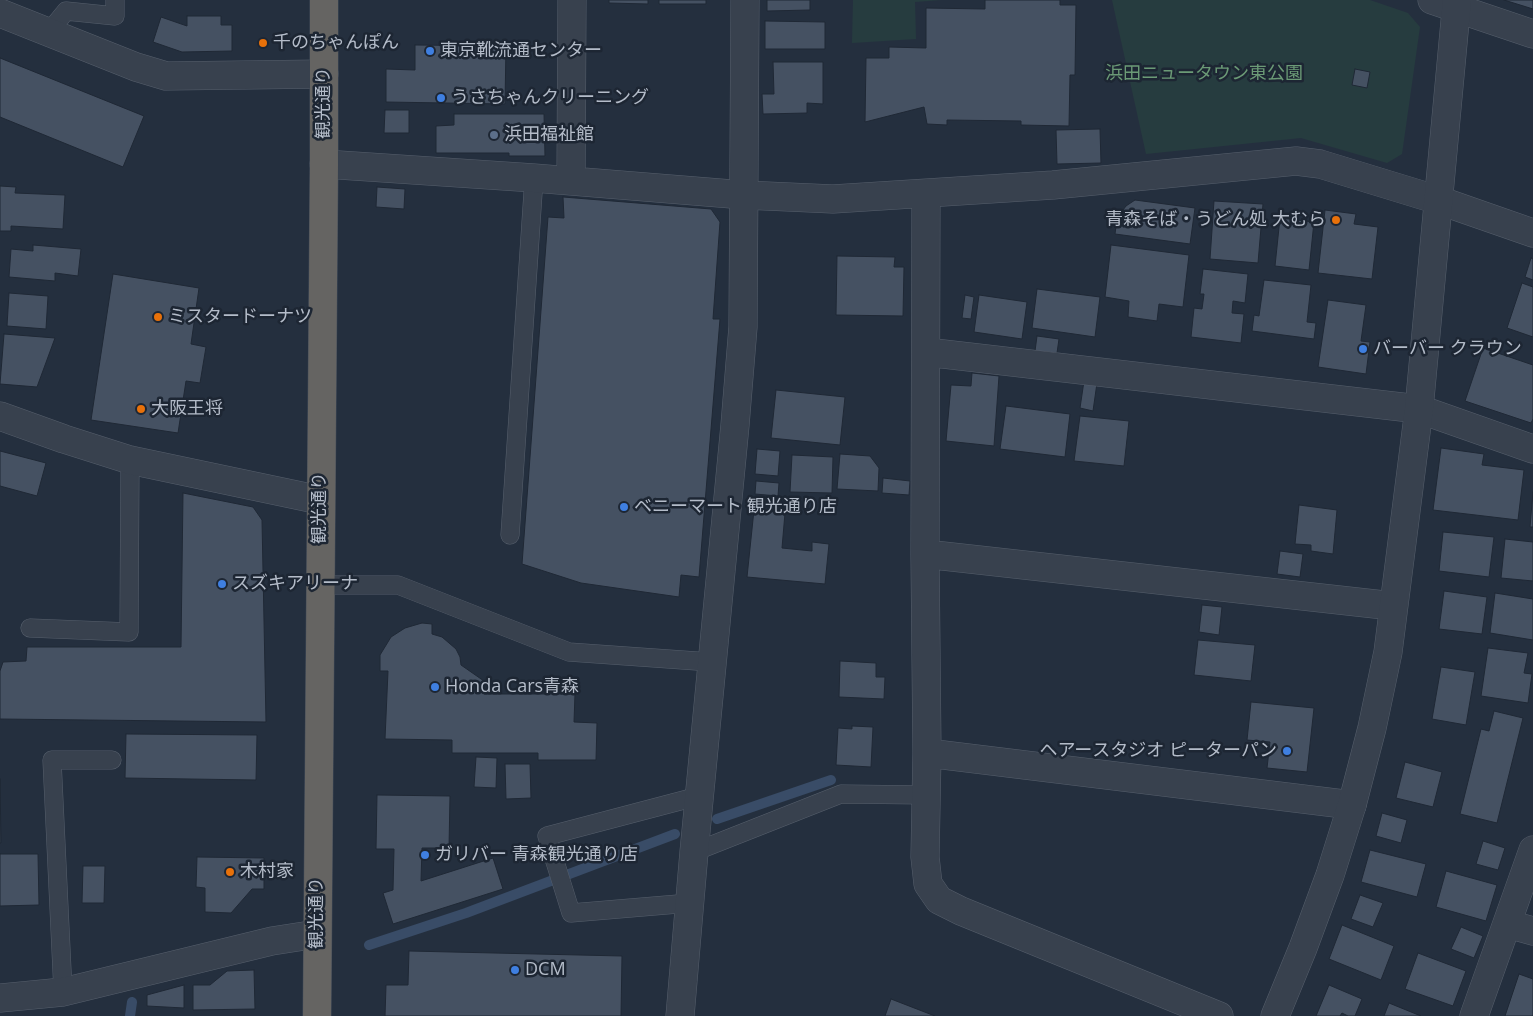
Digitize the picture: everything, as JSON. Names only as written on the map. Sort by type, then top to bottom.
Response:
[{"type":"highway","name":"観光通り","points":[[317,1016],[324,0]]},
{"type":"street","points":[[571,181],[572,0]]},
{"type":"street","points":[[680,1016],[743,327],[745,0]]},
{"type":"street","points":[[1275,1016],[1307,939],[1352,805],[1388,652],[1419,409],[1438,200],[1448,2],[1533,34]]},
{"type":"street","points":[[0,13],[136,67],[166,76],[324,74]]},
{"type":"street","points":[[324,164],[744,195],[833,199],[926,195],[1130,179],[1296,161],[1320,164],[1438,200],[1533,234]]},
{"type":"street","points":[[926,195],[925,554],[927,753],[924,857],[928,884],[938,900],[961,911],[1219,1016]]},
{"type":"street","points":[[926,352],[1419,409],[1533,449]]},
{"type":"street","points":[[0,416],[130,460],[320,500]]},
{"type":"street","points":[[925,554],[1393,606]]},
{"type":"street","points":[[927,753],[1352,805]]},
{"type":"street","points":[[1474,1016],[1520,928],[1533,850]]},
{"type":"street","points":[[0,998],[61,1004],[272,941],[317,934]]},
{"type":"lane","points":[[48,33],[66,11],[115,16],[115,0]]},
{"type":"lane","points":[[510,535],[534,178]]},
{"type":"lane","points":[[30,628],[129,632],[130,460]]},
{"type":"lane","points":[[320,585],[398,586],[569,652],[711,662]]},
{"type":"lane","points":[[61,1004],[52,760],[112,760]]},
{"type":"lane","points":[[694,852],[841,794],[926,795]]},
{"type":"lane","points":[[690,903],[571,913],[547,836],[699,796]]},
{"type":"green space","points":[[853,0],[941,0],[915,2],[916,39],[852,43]]},
{"type":"green space","name":"浜田ニュータウン東公園","points":[[1112,0],[1370,0],[1408,13],[1420,27],[1402,154],[1387,163],[1301,138],[1146,154]]},
{"type":"building","points":[[609,0],[648,0],[648,4],[609,3]]},
{"type":"building","points":[[659,0],[706,0],[706,4],[659,4]]},
{"type":"building","points":[[767,0],[810,0],[810,10],[767,11]]},
{"type":"building","points":[[985,0],[1060,0],[1060,5],[1076,5],[1075,75],[1070,75],[1069,126],[1021,125],[1021,121],[947,120],[947,125],[927,124],[924,107],[865,122],[866,58],[889,58],[889,47],[926,48],[926,8],[985,9]]},
{"type":"building","points":[[1504,0],[1533,0],[1533,9]]},
{"type":"building","points":[[187,16],[221,16],[221,25],[232,25],[232,51],[182,52],[153,42],[161,17],[187,26]]},
{"type":"building","points":[[765,21],[825,22],[825,49],[765,49]]},
{"type":"building","points":[[415,45],[506,46],[505,104],[386,102],[386,69],[415,70]]},
{"type":"building","points":[[0,58],[144,116],[123,167],[0,117]]},
{"type":"building","points":[[773,62],[823,62],[823,104],[807,103],[807,113],[763,114],[762,94],[774,94]]},
{"type":"building","points":[[1355,69],[1370,72],[1367,88],[1352,85]]},
{"type":"building","points":[[385,110],[409,110],[409,133],[384,133]]},
{"type":"building","points":[[454,114],[544,114],[545,156],[509,156],[509,153],[436,153],[436,126],[454,125]]},
{"type":"building","points":[[1100,129],[1101,163],[1057,164],[1056,130]]},
{"type":"building","points":[[0,186],[16,187],[15,193],[65,195],[63,229],[11,226],[11,231],[0,231]]},
{"type":"building","points":[[377,187],[405,189],[404,209],[376,207]]},
{"type":"building","points":[[563,197],[711,209],[720,222],[713,319],[720,319],[699,577],[681,575],[679,597],[581,583],[522,564],[548,217],[564,218]]},
{"type":"building","points":[[1135,200],[1195,208],[1190,244],[1115,234],[1117,218],[1126,206]]},
{"type":"building","points":[[1214,201],[1263,204],[1258,263],[1210,259]]},
{"type":"building","points":[[1325,210],[1356,214],[1354,224],[1378,227],[1372,279],[1318,273]]},
{"type":"building","points":[[1280,218],[1314,222],[1309,270],[1275,266]]},
{"type":"building","points":[[33,245],[81,249],[78,276],[55,273],[55,281],[9,277],[11,249],[33,251]]},
{"type":"building","points":[[1111,245],[1189,255],[1183,307],[1159,304],[1157,321],[1128,317],[1129,301],[1105,297]]},
{"type":"building","points":[[837,256],[895,257],[894,267],[904,267],[903,316],[836,315]]},
{"type":"building","points":[[1531,258],[1533,259],[1533,280],[1525,277]]},
{"type":"building","points":[[1203,269],[1248,274],[1245,303],[1233,301],[1232,313],[1244,314],[1241,343],[1191,337],[1194,308],[1202,309],[1204,294],[1200,294]]},
{"type":"building","points":[[113,274],[199,288],[191,344],[206,347],[200,383],[186,381],[178,433],[91,420]]},
{"type":"building","points":[[1264,280],[1311,285],[1307,322],[1316,323],[1314,339],[1252,331],[1254,315],[1259,316]]},
{"type":"building","points":[[1522,283],[1533,287],[1533,337],[1507,328]]},
{"type":"building","points":[[1037,289],[1100,297],[1095,337],[1032,328]]},
{"type":"building","points":[[9,293],[48,296],[46,329],[7,326]]},
{"type":"building","points":[[965,295],[974,297],[971,319],[962,318]]},
{"type":"building","points":[[979,295],[1027,302],[1022,339],[974,332]]},
{"type":"building","points":[[1328,300],[1366,305],[1361,341],[1370,342],[1366,374],[1318,367]]},
{"type":"building","points":[[4,334],[55,338],[37,387],[0,384]]},
{"type":"building","points":[[1037,336],[1059,339],[1057,353],[1035,351]]},
{"type":"building","points":[[1483,348],[1533,365],[1533,419],[1531,423],[1465,401]]},
{"type":"building","points":[[972,373],[999,376],[994,446],[946,441],[951,385],[971,386]]},
{"type":"building","points":[[1084,381],[1097,383],[1093,411],[1080,408]]},
{"type":"building","points":[[776,390],[845,397],[840,445],[771,438]]},
{"type":"building","points":[[1006,406],[1070,414],[1065,457],[1000,449]]},
{"type":"building","points":[[1080,416],[1129,421],[1124,466],[1074,461]]},
{"type":"building","points":[[1441,448],[1484,454],[1482,465],[1524,470],[1518,520],[1433,510]]},
{"type":"building","points":[[757,449],[780,451],[778,476],[755,474]]},
{"type":"building","points":[[0,451],[46,463],[37,496],[0,486]]},
{"type":"building","points":[[840,454],[870,456],[879,468],[878,491],[837,489]]},
{"type":"building","points":[[792,455],[833,457],[832,493],[790,492]]},
{"type":"building","points":[[883,478],[910,481],[909,495],[882,493]]},
{"type":"building","points":[[756,481],[779,483],[778,496],[755,494]]},
{"type":"building","points":[[1533,492],[1533,527],[1530,527]]},
{"type":"building","name":"スズキアリーナ","points":[[183,493],[253,507],[262,520],[266,722],[0,719],[0,671],[3,662],[26,661],[27,647],[181,647]]},
{"type":"building","points":[[1299,505],[1337,510],[1333,554],[1311,551],[1311,545],[1295,544]]},
{"type":"building","points":[[754,510],[785,513],[782,548],[812,551],[812,542],[829,544],[825,584],[747,577]]},
{"type":"building","points":[[1443,532],[1494,537],[1489,577],[1439,571]]},
{"type":"building","points":[[1505,539],[1533,542],[1533,581],[1501,578]]},
{"type":"building","points":[[1280,551],[1303,554],[1300,577],[1277,574]]},
{"type":"building","points":[[1444,591],[1487,597],[1482,634],[1439,629]]},
{"type":"building","points":[[1495,593],[1533,599],[1533,640],[1490,633]]},
{"type":"building","points":[[1202,605],[1222,607],[1219,635],[1199,632]]},
{"type":"building","name":"Honda Cars青森","points":[[422,623],[432,624],[432,634],[442,637],[456,649],[461,665],[484,681],[484,694],[575,694],[574,722],[597,723],[596,760],[538,760],[538,753],[452,753],[452,740],[385,739],[388,671],[380,671],[380,655],[391,637],[405,628]]},
{"type":"building","points":[[1198,640],[1255,645],[1251,681],[1194,675]]},
{"type":"building","points":[[1488,648],[1528,653],[1524,673],[1532,674],[1528,703],[1481,696]]},
{"type":"building","points":[[840,661],[876,663],[876,677],[885,677],[884,699],[839,697]]},
{"type":"building","points":[[1441,667],[1475,672],[1466,725],[1432,719]]},
{"type":"building","points":[[1251,702],[1314,708],[1307,772],[1267,768],[1270,742],[1247,740]]},
{"type":"building","points":[[1494,711],[1523,718],[1497,823],[1460,814],[1481,729],[1489,731]]},
{"type":"building","points":[[852,726],[873,727],[871,767],[836,765],[838,728],[852,729]]},
{"type":"building","points":[[126,734],[257,735],[256,780],[125,778]]},
{"type":"building","points":[[476,757],[497,758],[496,788],[474,787]]},
{"type":"building","points":[[1405,762],[1442,772],[1433,807],[1396,798]]},
{"type":"building","points":[[505,764],[530,764],[531,798],[506,799]]},
{"type":"building","points":[[0,779],[1,843],[0,843]]},
{"type":"building","points":[[377,795],[450,796],[449,848],[422,848],[421,881],[493,858],[503,889],[393,924],[383,893],[393,890],[394,849],[376,849]]},
{"type":"building","points":[[1382,813],[1407,820],[1401,843],[1376,836]]},
{"type":"building","points":[[1483,841],[1505,848],[1498,870],[1476,864]]},
{"type":"building","points":[[1370,850],[1426,864],[1417,897],[1361,882]]},
{"type":"building","points":[[0,854],[38,854],[39,905],[0,906]]},
{"type":"building","name":"木村家","points":[[197,857],[264,858],[264,889],[252,889],[231,913],[205,912],[205,888],[196,887]]},
{"type":"building","points":[[83,866],[105,866],[104,903],[82,903]]},
{"type":"building","points":[[1446,871],[1497,885],[1486,921],[1436,907]]},
{"type":"building","points":[[1360,895],[1383,903],[1373,927],[1351,919]]},
{"type":"building","points":[[1342,925],[1394,946],[1381,980],[1329,959]]},
{"type":"building","points":[[1461,927],[1483,936],[1474,958],[1451,949]]},
{"type":"building","name":"DCM","points":[[409,951],[622,956],[621,1016],[385,1016],[386,985],[408,985]]},
{"type":"building","points":[[1418,953],[1466,971],[1453,1006],[1405,989]]},
{"type":"building","points":[[254,970],[255,1009],[193,1010],[193,985],[210,985],[227,971]]},
{"type":"building","points":[[1519,974],[1533,979],[1533,1016],[1505,1016]]},
{"type":"building","points":[[184,985],[184,1008],[147,1006],[147,995]]},
{"type":"building","points":[[1329,985],[1362,999],[1355,1016],[1348,1016],[1342,1013],[1340,1016],[1316,1016]]},
{"type":"building","points":[[891,999],[935,1016],[885,1016]]},
{"type":"building","points":[[1389,1003],[1421,1016],[1384,1016]]},
{"type":"waterway","points":[[717,819],[831,780]]},
{"type":"waterway","points":[[369,945],[466,913],[675,834]]},
{"type":"waterway","points":[[130,1016],[132,1002]]},
{"type":"place","name":"千のちゃんぽん","points":[[263,43]]},
{"type":"place","name":"東京靴流通センター","points":[[430,51]]},
{"type":"place","name":"うさちゃんクリーニング","points":[[441,98]]},
{"type":"place","name":"浜田福祉館","points":[[494,135]]},
{"type":"place","name":"青森そば・うどん処 大むら","points":[[1336,220]]},
{"type":"place","name":"ミスタードーナツ","points":[[158,317]]},
{"type":"place","name":"バーバー クラウン","points":[[1363,349]]},
{"type":"place","name":"大阪王将","points":[[141,409]]},
{"type":"place","name":"ベニーマート 観光通り店","points":[[624,507]]},
{"type":"place","name":"スズキアリーナ","points":[[222,584]]},
{"type":"place","name":"Honda Cars青森","points":[[435,687]]},
{"type":"place","name":"ヘアースタジオ ピーターパン","points":[[1287,751]]},
{"type":"place","name":"ガリバー 青森観光通り店","points":[[425,855]]},
{"type":"place","name":"木村家","points":[[230,872]]},
{"type":"place","name":"DCM","points":[[515,970]]}]
